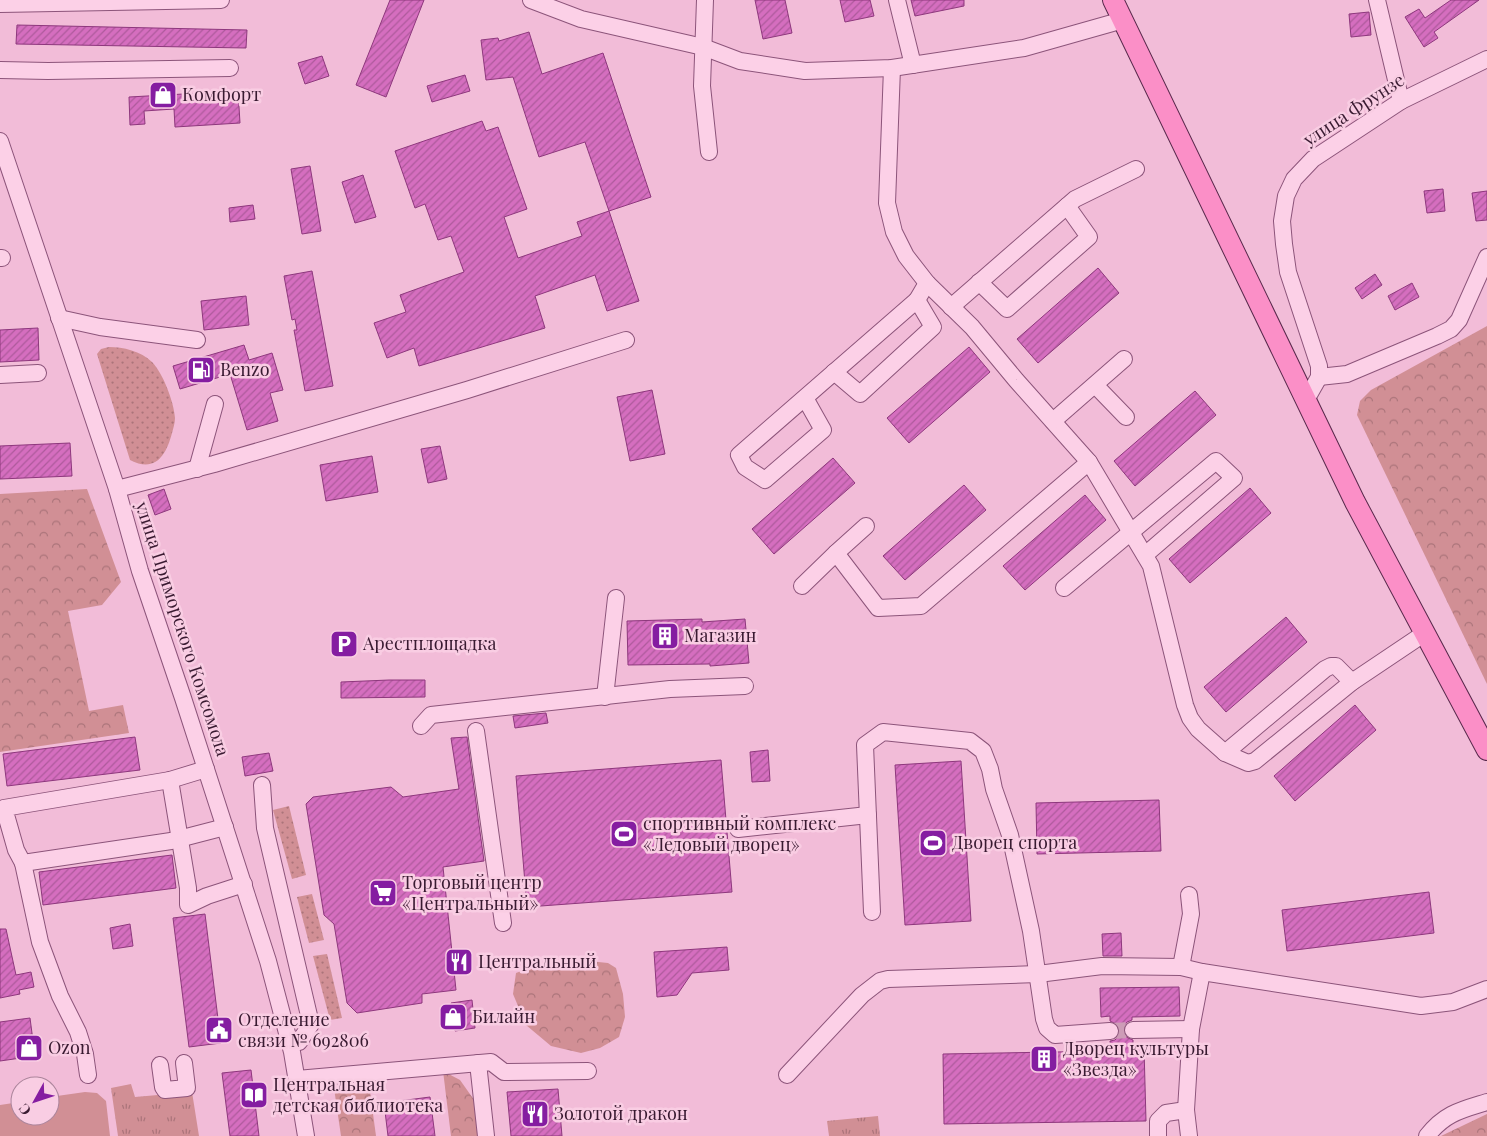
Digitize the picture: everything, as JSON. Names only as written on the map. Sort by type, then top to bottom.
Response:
[{"type":"main road","points":[[1113,0],[1355,502],[1487,750]]},
{"type":"street","points":[[0,4],[221,0]]},
{"type":"street","points":[[531,0],[582,18],[703,47],[740,61],[805,71],[892,68],[1024,48],[1123,20]]},
{"type":"street","points":[[705,0],[702,86],[709,152]]},
{"type":"street","points":[[897,0],[913,65]]},
{"type":"street","points":[[1377,0],[1401,101]]},
{"type":"street","name":"улица Фрунзе","points":[[1319,377],[1319,366],[1288,272],[1282,221],[1286,196],[1294,179],[1313,159],[1401,101],[1487,59]]},
{"type":"street","points":[[1,67],[230,68]]},
{"type":"street","points":[[892,68],[887,203],[894,232],[906,256],[926,283],[972,327],[1052,422],[1089,462],[1152,566],[1185,705],[1190,718],[1198,729],[1226,753],[1248,763],[1256,761],[1352,682],[1425,633]]},
{"type":"street","name":"улица Приморского Комсомола","points":[[0,141],[117,489],[140,571],[268,961],[290,1043],[306,1136]]},
{"type":"street","points":[[951,308],[1075,199],[1136,169]]},
{"type":"street","points":[[979,282],[1008,309],[1089,237],[1067,206]]},
{"type":"street","points":[[1306,400],[1319,377],[1347,374],[1451,329],[1459,320],[1487,256]]},
{"type":"street","points":[[805,398],[823,430],[765,480],[745,468],[739,456],[834,372],[917,300],[926,283]]},
{"type":"street","points":[[834,372],[860,394],[933,327],[917,300]]},
{"type":"street","points":[[59,318],[100,327],[197,340]]},
{"type":"street","points":[[117,489],[197,469],[467,390],[626,340]]},
{"type":"street","points":[[1052,422],[1124,360]]},
{"type":"street","points":[[0,375],[38,373]]},
{"type":"street","points":[[1095,384],[1126,418]]},
{"type":"street","points":[[197,469],[215,404]]},
{"type":"street","points":[[1064,588],[1216,461],[1234,478],[1145,555]]},
{"type":"street","points":[[836,553],[878,608],[922,606],[1089,462]]},
{"type":"street","points":[[802,586],[866,526]]},
{"type":"street","points":[[605,697],[616,598]]},
{"type":"street","points":[[1226,753],[1325,668],[1336,666],[1352,682]]},
{"type":"street","points":[[421,726],[431,715],[670,689],[745,686]]},
{"type":"street","points":[[476,731],[503,923]]},
{"type":"street","points":[[872,912],[865,745],[883,732],[970,741],[983,751],[1010,835],[1032,930],[1044,1019],[1047,1028],[1054,1034],[1110,1031]]},
{"type":"street","points":[[88,1075],[85,1054],[78,1032],[60,996],[40,942],[23,863],[16,850],[2,805],[170,780],[206,769]]},
{"type":"street","points":[[170,780],[188,888],[188,905],[207,896],[244,884]]},
{"type":"street","points":[[262,785],[265,828],[311,1024],[299,1042],[290,1043]]},
{"type":"street","points":[[738,829],[868,815]]},
{"type":"street","points":[[23,863],[180,840],[225,827]]},
{"type":"street","points":[[1181,967],[1191,914],[1189,895]]},
{"type":"street","points":[[787,1074],[862,995],[880,981],[1038,974],[1102,966],[1181,967],[1202,972],[1422,1006],[1453,1002],[1487,989]]},
{"type":"street","points":[[1188,1136],[1186,1110],[1191,1029],[1202,972]]},
{"type":"street","points":[[1133,1030],[1191,1029]]},
{"type":"street","points":[[478,1062],[486,1136]]},
{"type":"street","points":[[297,1079],[478,1062],[491,1062],[504,1072],[588,1071]]},
{"type":"street","points":[[160,1065],[163,1087],[168,1091],[187,1088],[184,1063]]},
{"type":"street","points":[[1427,1136],[1434,1126],[1454,1111],[1487,1102]]},
{"type":"street","points":[[1158,1136],[1158,1120],[1166,1113],[1186,1110]]},
{"type":"green space","points":[[1487,326],[1487,684],[1357,415],[1360,401],[1371,390]]},
{"type":"green space","points":[[109,347],[132,350],[148,358],[160,373],[167,388],[173,404],[174,424],[163,455],[153,463],[139,464],[130,460],[97,354],[101,349]]},
{"type":"green space","points":[[87,489],[121,582],[102,605],[68,611],[89,711],[123,705],[129,733],[0,752],[0,494]]},
{"type":"green space","points":[[289,806],[306,875],[292,879],[273,810]]},
{"type":"green space","points":[[312,894],[324,940],[309,943],[297,897]]},
{"type":"green space","points":[[327,954],[342,1018],[330,1020],[313,956]]},
{"type":"green space","points":[[579,960],[608,963],[616,968],[623,994],[625,1017],[619,1037],[600,1048],[581,1053],[551,1046],[526,1025],[513,994],[516,973],[546,964]]},
{"type":"green space","points":[[443,1071],[460,1080],[477,1104],[481,1136],[451,1136]]},
{"type":"green space","points":[[131,1084],[135,1097],[192,1092],[199,1136],[118,1136],[111,1088]]},
{"type":"green space","points":[[369,1084],[376,1136],[341,1136],[334,1088]]},
{"type":"green space","points":[[85,1092],[97,1093],[106,1101],[110,1136],[0,1136],[0,1105],[10,1104],[10,1126],[60,1126],[60,1096]]},
{"type":"green space","points":[[1487,1114],[1487,1136],[1441,1136]]},
{"type":"green space","points":[[878,1116],[880,1136],[829,1136],[827,1121]]},
{"type":"building","points":[[390,0],[424,0],[386,97],[356,85]]},
{"type":"building","points":[[755,0],[785,0],[792,33],[763,39]]},
{"type":"building","points":[[840,0],[870,0],[874,16],[845,22]]},
{"type":"building","points":[[911,0],[964,0],[964,6],[915,16]]},
{"type":"building","points":[[1451,0],[1479,0],[1434,32],[1438,38],[1424,47],[1405,17],[1419,9],[1425,18]]},
{"type":"building","points":[[1369,12],[1371,35],[1351,37],[1349,14]]},
{"type":"building","points":[[17,25],[247,30],[246,48],[16,44]]},
{"type":"building","points":[[529,32],[542,74],[603,53],[651,197],[609,211],[585,142],[539,157],[513,77],[486,80],[481,40],[498,38],[499,41]]},
{"type":"building","points":[[322,56],[329,76],[305,84],[298,63]]},
{"type":"building","points":[[465,75],[470,91],[432,102],[427,86]]},
{"type":"building","points":[[238,91],[240,123],[175,127],[174,109],[144,111],[145,124],[130,125],[129,97]]},
{"type":"building","points":[[482,121],[486,131],[498,127],[527,209],[504,217],[518,258],[582,236],[577,222],[609,211],[639,301],[607,311],[595,275],[535,296],[545,328],[419,366],[414,348],[387,358],[374,323],[406,312],[400,295],[464,272],[451,236],[438,240],[425,204],[415,208],[395,151]]},
{"type":"building","points":[[310,166],[321,231],[302,234],[291,169]]},
{"type":"building","points":[[363,175],[376,217],[355,223],[342,182]]},
{"type":"building","points":[[1443,189],[1445,211],[1427,213],[1424,191]]},
{"type":"building","points":[[1487,191],[1487,220],[1476,221],[1472,193]]},
{"type":"building","points":[[253,205],[255,219],[230,222],[229,208]]},
{"type":"building","points":[[1098,268],[1119,293],[1038,363],[1017,339]]},
{"type":"building","points":[[312,271],[333,386],[305,391],[294,330],[297,330],[295,319],[292,320],[284,276]]},
{"type":"building","points":[[1375,274],[1382,285],[1362,299],[1355,288]]},
{"type":"building","points":[[1412,283],[1419,297],[1395,310],[1388,296]]},
{"type":"building","points":[[246,296],[249,325],[204,330],[201,301]]},
{"type":"building","points":[[38,328],[39,360],[0,362],[0,330]]},
{"type":"building","points":[[244,345],[249,360],[272,353],[283,390],[270,393],[278,421],[247,430],[230,374],[180,389],[173,366]]},
{"type":"building","points":[[969,347],[990,372],[909,443],[887,418]]},
{"type":"building","points":[[652,390],[665,454],[630,461],[617,397]]},
{"type":"building","points":[[1195,391],[1216,415],[1135,486],[1114,461]]},
{"type":"building","points":[[70,443],[72,476],[0,479],[0,446]]},
{"type":"building","points":[[440,446],[447,479],[428,483],[421,449]]},
{"type":"building","points":[[372,456],[378,492],[326,501],[320,465]]},
{"type":"building","points":[[833,458],[855,483],[774,554],[752,529]]},
{"type":"building","points":[[964,485],[986,510],[905,580],[883,556]]},
{"type":"building","points":[[1250,488],[1271,513],[1190,583],[1169,559]]},
{"type":"building","points":[[164,489],[171,509],[155,515],[148,495]]},
{"type":"building","points":[[1085,495],[1106,520],[1025,590],[1003,566]]},
{"type":"building","points":[[1286,617],[1307,642],[1226,712],[1204,687]]},
{"type":"building","name":"Магазин","points":[[702,619],[702,622],[745,619],[749,663],[710,666],[710,664],[628,665],[627,621]]},
{"type":"building","points":[[425,680],[425,697],[341,698],[341,682]]},
{"type":"building","points":[[1355,705],[1376,730],[1295,801],[1274,776]]},
{"type":"building","points":[[546,713],[548,723],[515,728],[513,716]]},
{"type":"building","points":[[135,737],[140,770],[7,786],[3,754]]},
{"type":"building","name":"Торговый центр «Центральный»","points":[[467,737],[484,861],[443,867],[456,990],[422,994],[422,1003],[357,1013],[347,1003],[334,924],[324,915],[306,804],[313,797],[391,787],[403,797],[459,789],[451,738]]},
{"type":"building","points":[[768,750],[770,781],[752,782],[750,752]]},
{"type":"building","points":[[269,753],[273,771],[245,776],[242,757]]},
{"type":"building","name":"спортивный комплекс «Ледовый дворец»","points":[[721,760],[732,892],[527,907],[516,776]]},
{"type":"building","name":"Дворец спорта","points":[[961,761],[971,921],[905,925],[895,765]]},
{"type":"building","points":[[1159,800],[1161,851],[1037,854],[1036,803]]},
{"type":"building","points":[[172,855],[176,888],[43,905],[39,872]]},
{"type":"building","points":[[1429,892],[1434,933],[1287,951],[1282,910]]},
{"type":"building","points":[[205,914],[221,1043],[189,1047],[173,918]]},
{"type":"building","points":[[130,924],[133,946],[113,949],[110,928]]},
{"type":"building","points":[[0,929],[6,929],[16,975],[31,972],[34,987],[19,990],[20,994],[0,998]]},
{"type":"building","points":[[1121,933],[1122,956],[1103,956],[1102,934]]},
{"type":"building","points":[[727,947],[729,970],[692,973],[677,995],[657,997],[654,952]]},
{"type":"building","name":"Дворец культуры «Звезда»","points":[[1179,987],[1180,1016],[1132,1017],[1132,1020],[1124,1026],[1124,1035],[1133,1040],[1133,1049],[1144,1048],[1146,1121],[944,1124],[943,1054],[1110,1051],[1110,1041],[1115,1040],[1119,1036],[1120,1030],[1118,1025],[1110,1021],[1110,1016],[1101,1017],[1100,988]]},
{"type":"building","points":[[472,1000],[475,1028],[455,1031],[451,1003]]},
{"type":"building","points":[[30,1018],[35,1056],[0,1061],[0,1022]]},
{"type":"building","points":[[251,1070],[259,1136],[230,1136],[222,1073]]},
{"type":"building","name":"Золотой дракон","points":[[558,1089],[562,1136],[511,1136],[507,1092]]},
{"type":"building","points":[[430,1097],[435,1136],[388,1136],[384,1103]]},
{"type":"tunnel","points":[[1110,1031],[1133,1030]]},
{"type":"place","name":"Комфорт","points":[[163,95]]},
{"type":"place","name":"Benzo","points":[[201,370]]},
{"type":"place","name":"Магазин","points":[[665,636]]},
{"type":"place","name":"Арестплощадка","points":[[344,644]]},
{"type":"place","name":"спортивный комплекс «Ледовый дворец»","points":[[624,834]]},
{"type":"place","name":"Дворец спорта","points":[[933,843]]},
{"type":"place","name":"Торговый центр «Центральный»","points":[[383,893]]},
{"type":"place","name":"Центральный","points":[[459,962]]},
{"type":"place","name":"Билайн","points":[[453,1017]]},
{"type":"place","name":"Отделение связи № 692806","points":[[219,1030]]},
{"type":"place","name":"Ozon","points":[[29,1048]]},
{"type":"place","name":"Дворец культуры «Звезда»","points":[[1044,1059]]},
{"type":"place","name":"Центральная детская библиотека","points":[[254,1095]]},
{"type":"place","name":"Золотой дракон","points":[[535,1114]]}]
